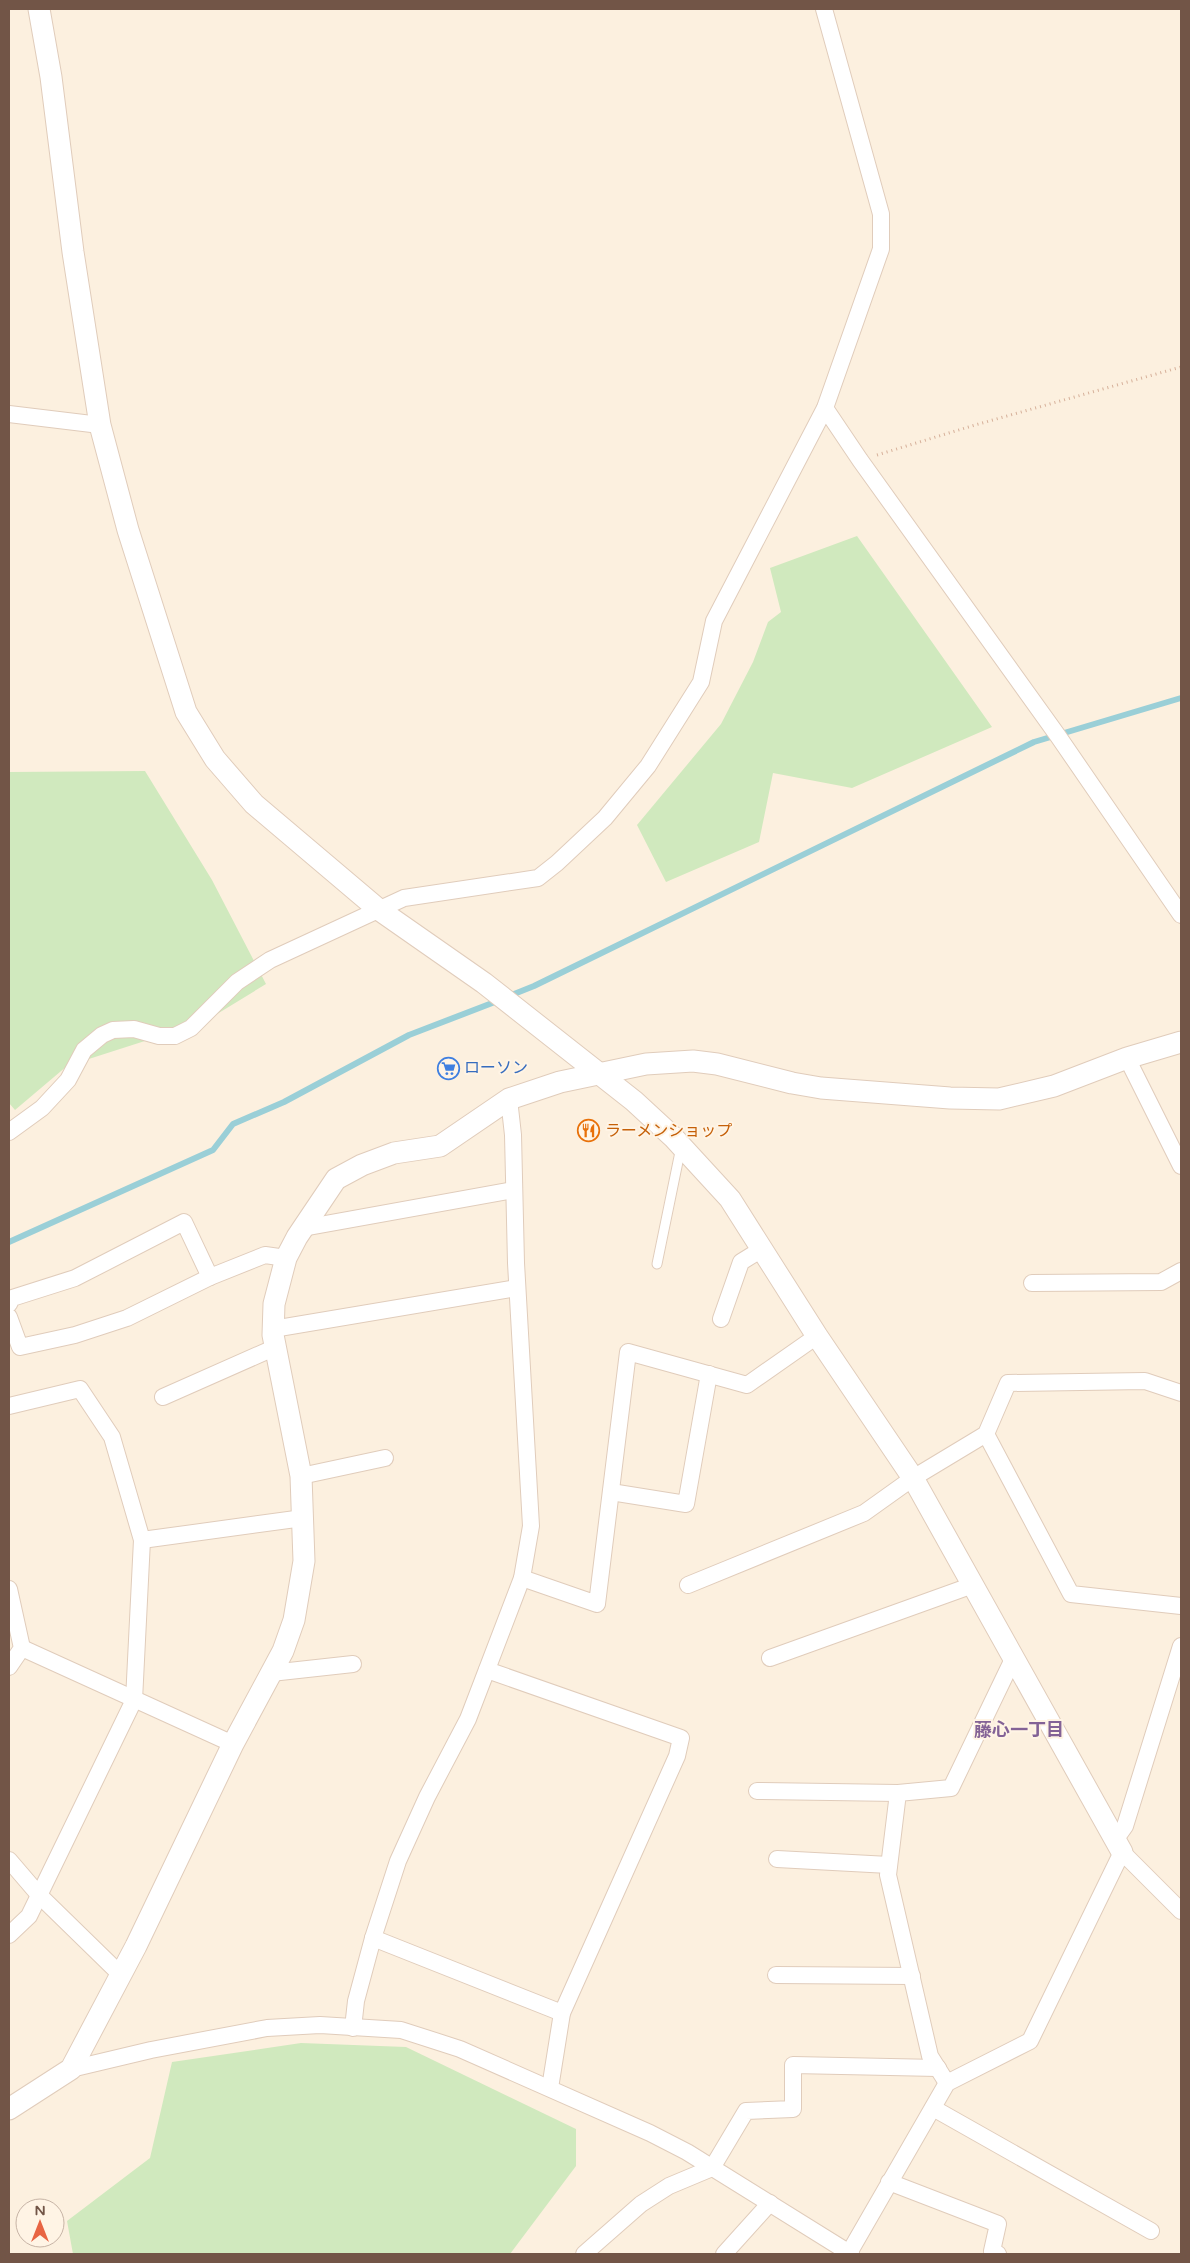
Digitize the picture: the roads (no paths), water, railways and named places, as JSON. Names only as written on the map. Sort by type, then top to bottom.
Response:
[{"type":"street","points":[[39,9],[51,77],[73,252],[100,425],[128,530],[186,712],[215,759],[254,804],[378,909],[484,983],[597,1074],[634,1101],[682,1147],[730,1199],[817,1336],[913,1478],[1118,1846],[1181,1912]]},
{"type":"street","points":[[9,1132],[42,1108],[68,1080],[84,1050],[102,1035],[113,1030],[134,1029],[159,1036],[174,1036],[190,1028],[237,982],[270,960],[404,898],[538,878],[557,863],[605,818],[648,766],[701,682],[714,621],[825,408],[881,249],[881,214],[824,9]]},
{"type":"street","points":[[825,408],[860,460],[1058,736],[1181,915]]},
{"type":"street","points":[[9,414],[100,425]]},
{"type":"street","points":[[71,2069],[121,1975],[233,1744],[286,1644],[300,1594],[304,1561],[301,1476],[275,1338],[274,1304],[286,1258],[303,1228],[336,1179],[362,1165],[394,1153],[440,1146],[509,1099],[560,1082],[646,1064],[693,1062],[717,1064],[792,1083],[821,1088],[950,1098],[999,1099],[1054,1086],[1127,1058],[1181,1042]]},
{"type":"street","points":[[1127,1058],[1181,1166]]},
{"type":"street","points":[[353,2028],[356,2002],[373,1938],[398,1861],[427,1796],[468,1719],[522,1578],[531,1526],[517,1288],[513,1135],[509,1099]]},
{"type":"street","points":[[303,1228],[514,1190]]},
{"type":"street","points":[[9,1304],[12,1298],[75,1278],[184,1222],[210,1278]]},
{"type":"street","points":[[721,1319],[741,1262],[762,1249]]},
{"type":"street","points":[[9,1320],[20,1347],[75,1335],[128,1318],[210,1278],[265,1255],[286,1258]]},
{"type":"street","points":[[1032,1283],[1161,1282],[1181,1271]]},
{"type":"street","points":[[162,1397],[275,1338],[517,1288]]},
{"type":"street","points":[[522,1578],[597,1604],[628,1352],[747,1385],[817,1336]]},
{"type":"street","points":[[610,1492],[686,1504],[709,1374]]},
{"type":"street","points":[[688,1585],[864,1514],[913,1478],[986,1434],[1008,1383],[1145,1381],[1181,1393]]},
{"type":"street","points":[[9,1406],[80,1389],[112,1437],[142,1540],[134,1700],[29,1916],[9,1935]]},
{"type":"street","points":[[986,1434],[1071,1594],[1181,1606]]},
{"type":"street","points":[[301,1476],[385,1458]]},
{"type":"street","points":[[142,1540],[302,1518]]},
{"type":"street","points":[[770,1658],[973,1584]]},
{"type":"street","points":[[9,1589],[22,1648],[9,1667]]},
{"type":"street","points":[[9,2109],[71,2069],[151,2050],[267,2028],[320,2026],[401,2030],[436,2040],[650,2133],[770,2203],[850,2254],[947,2082],[1030,2041],[1118,1846],[1181,1646]]},
{"type":"street","points":[[22,1648],[233,1744]]},
{"type":"street","points":[[757,1791],[898,1794],[951,1788],[1014,1657]]},
{"type":"street","points":[[271,1673],[353,1664]]},
{"type":"street","points":[[487,1670],[681,1738],[677,1756],[562,2013],[550,2088]]},
{"type":"street","points":[[898,1794],[888,1875],[930,2056],[947,2082]]},
{"type":"street","points":[[777,1859],[889,1865]]},
{"type":"street","points":[[9,1860],[39,1895],[121,1975]]},
{"type":"street","points":[[373,1938],[562,2013]]},
{"type":"street","points":[[776,1975],[912,1976]]},
{"type":"street","points":[[584,2254],[641,2204],[669,2186],[712,2168],[746,2111],[793,2109],[793,2065],[938,2068]]},
{"type":"street","points":[[933,2108],[1151,2231]]},
{"type":"street","points":[[889,2182],[998,2224],[992,2251],[998,2254]]},
{"type":"street","points":[[724,2254],[770,2203]]},
{"type":"lane","points":[[657,1264],[682,1147]]},
{"type":"waterway","points":[[509,996],[534,986],[1034,742],[1181,698]]},
{"type":"waterway","points":[[9,1242],[213,1150],[233,1124],[284,1102],[409,1035],[500,1000]]},
{"type":"place","name":"ローソン","points":[[448,1068]]},
{"type":"place","name":"ラーメンショップ","points":[[589,1131]]},
{"type":"district","name":"藤心一丁目","points":[[1019,1730]]}]
